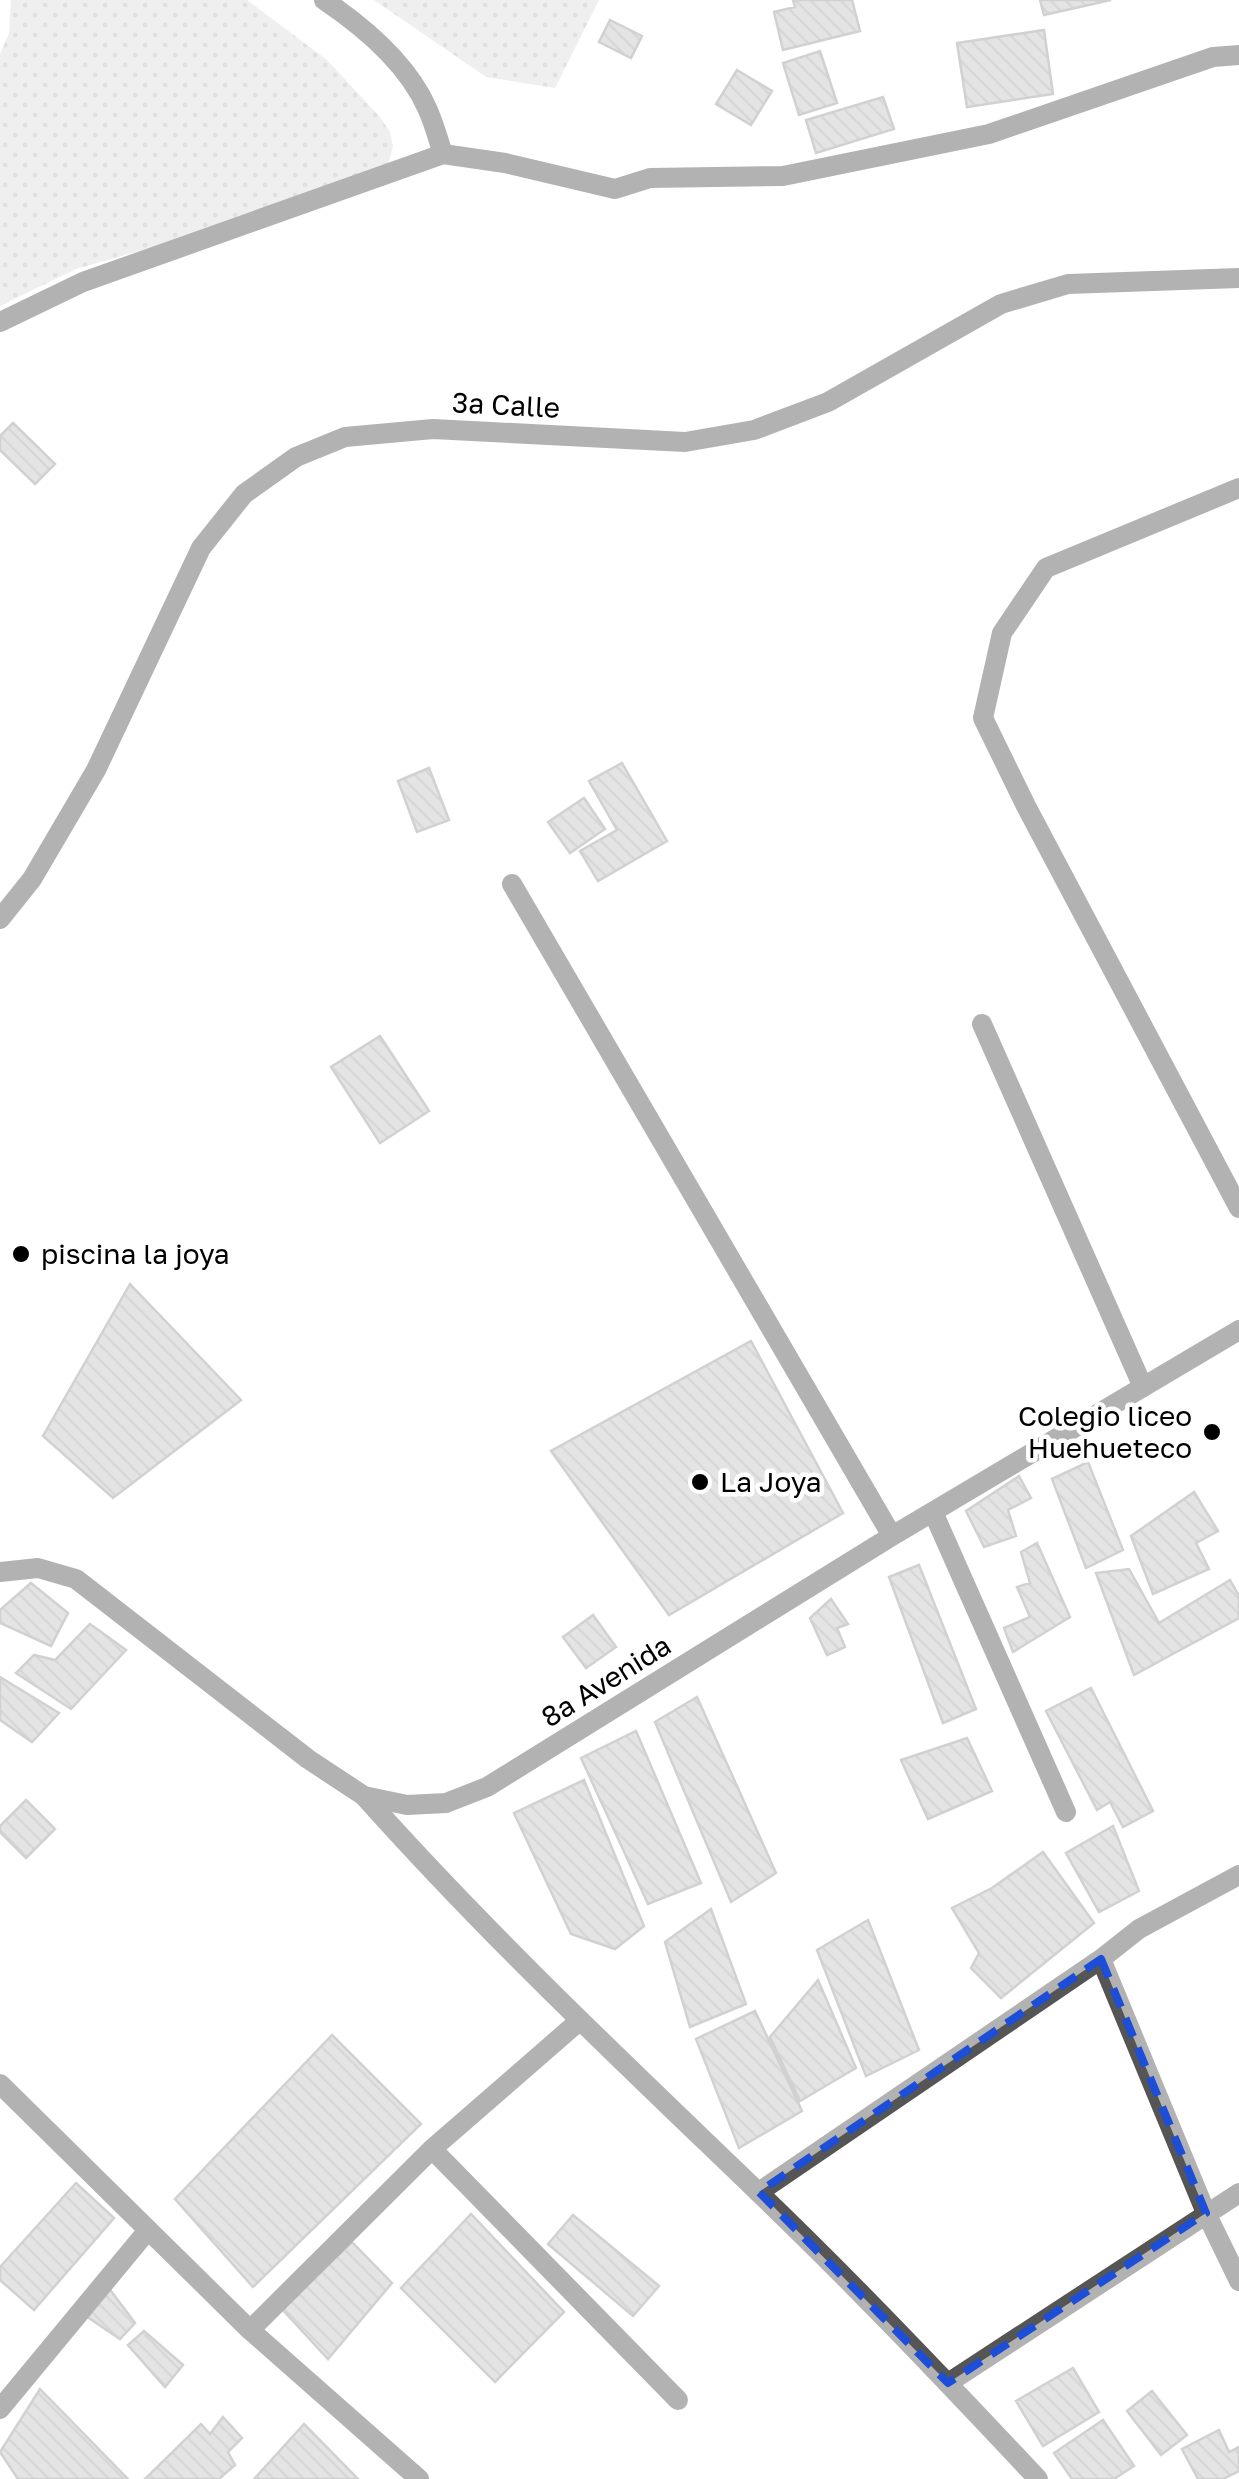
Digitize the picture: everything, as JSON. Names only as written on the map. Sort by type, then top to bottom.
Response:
[{"type":"street","points":[[324,0],[364,26],[401,69],[426,106],[443,154]]},
{"type":"street","points":[[0,322],[82,282],[443,154],[505,162],[615,189],[650,178],[783,176],[989,134],[1214,57],[1239,55]]},
{"type":"street","name":"3a Calle","points":[[0,919],[32,879],[96,770],[201,548],[244,494],[296,457],[344,437],[432,429],[685,442],[754,430],[828,402],[1001,304],[1068,284],[1239,278]]},
{"type":"street","points":[[1237,1201],[983,718],[1002,633],[1046,568],[1239,488]]},
{"type":"street","points":[[512,884],[892,1536]]},
{"type":"street","points":[[982,1024],[1143,1387]]},
{"type":"street","name":"8a Avenida","points":[[0,1572],[38,1568],[76,1579],[308,1759],[364,1796],[407,1805],[446,1803],[487,1787],[892,1536],[1239,1330]]},
{"type":"street","points":[[933,1512],[1066,1812]]},
{"type":"street","points":[[364,1796],[578,2022],[759,2192],[1038,2479]]},
{"type":"street","points":[[759,2192],[1138,1930],[1239,1875]]},
{"type":"street","points":[[1101,1959],[1206,2214],[1239,2281]]},
{"type":"street","points":[[250,2330],[432,2149],[578,2022]]},
{"type":"street","points":[[0,2084],[250,2330],[419,2479]]},
{"type":"street","points":[[432,2149],[678,2400]]},
{"type":"street","points":[[948,2384],[1239,2193]]},
{"type":"street","points":[[0,2410],[148,2230]]},
{"type":"highlighted area","points":[[1101,1959],[1206,2213],[948,2383],[759,2192]]},
{"type":"shaded area","points":[[11,0],[247,0],[327,60],[379,116],[390,132],[393,146],[388,167],[356,189],[76,269],[0,306],[0,54],[9,33]]},
{"type":"shaded area","points":[[374,0],[599,0],[555,88],[486,77]]},
{"type":"building","points":[[793,0],[852,0],[860,31],[783,50],[774,12],[795,7]]},
{"type":"building","points":[[1040,0],[1111,0],[1044,15]]},
{"type":"building","points":[[610,20],[642,36],[631,58],[599,42]]},
{"type":"building","points":[[1044,30],[1053,94],[967,107],[957,43]]},
{"type":"building","points":[[820,51],[837,103],[799,115],[783,63]]},
{"type":"building","points":[[737,70],[772,91],[751,125],[716,104]]},
{"type":"building","points":[[883,97],[894,129],[816,153],[806,120]]},
{"type":"building","points":[[13,423],[55,464],[35,484],[0,450],[0,436]]},
{"type":"building","points":[[622,763],[667,841],[598,881],[580,851],[617,830],[589,781]]},
{"type":"building","points":[[429,768],[449,820],[417,832],[398,781]]},
{"type":"building","points":[[584,798],[605,829],[570,853],[548,822]]},
{"type":"building","points":[[380,1036],[429,1111],[380,1143],[331,1067]]},
{"type":"building","points":[[130,1284],[241,1400],[113,1498],[43,1436]]},
{"type":"building","name":"La Joya","points":[[751,1341],[843,1513],[669,1615],[551,1451]]},
{"type":"building","points":[[1088,1462],[1123,1550],[1086,1568],[1052,1479]]},
{"type":"building","points":[[1019,1476],[1031,1498],[1008,1510],[1016,1536],[984,1547],[966,1511]]},
{"type":"building","points":[[1194,1492],[1218,1531],[1196,1543],[1209,1569],[1153,1594],[1131,1536]]},
{"type":"building","points":[[1037,1543],[1070,1617],[1013,1652],[1004,1628],[1030,1617],[1017,1587],[1030,1583],[1021,1552]]},
{"type":"building","points":[[919,1565],[976,1709],[943,1723],[889,1577]]},
{"type":"building","points":[[1129,1569],[1159,1623],[1230,1580],[1239,1596],[1239,1618],[1134,1675],[1096,1573]]},
{"type":"building","points":[[31,1583],[68,1613],[51,1646],[0,1623],[0,1610]]},
{"type":"building","points":[[831,1599],[848,1624],[837,1628],[845,1647],[827,1655],[810,1618]]},
{"type":"building","points":[[593,1615],[616,1647],[586,1668],[563,1637]]},
{"type":"building","points":[[90,1624],[126,1650],[71,1709],[16,1673],[34,1655],[55,1660]]},
{"type":"building","points":[[0,1677],[59,1713],[32,1742],[0,1720]]},
{"type":"building","points":[[1091,1688],[1153,1811],[1123,1827],[1110,1802],[1097,1810],[1046,1711]]},
{"type":"building","points":[[697,1697],[776,1873],[731,1902],[655,1722]]},
{"type":"building","points":[[636,1731],[701,1883],[648,1904],[581,1758]]},
{"type":"building","points":[[967,1738],[992,1791],[928,1819],[901,1760]]},
{"type":"building","points":[[584,1780],[644,1926],[615,1949],[571,1934],[514,1813]]},
{"type":"building","points":[[26,1800],[55,1829],[26,1858],[0,1832],[0,1826]]},
{"type":"building","points":[[1113,1826],[1139,1891],[1099,1912],[1066,1853]]},
{"type":"building","points":[[1043,1852],[1094,1923],[1001,1998],[971,1968],[979,1953],[952,1908],[992,1888]]},
{"type":"building","points":[[711,1909],[746,2004],[690,2027],[665,1942]]},
{"type":"building","points":[[868,1920],[919,2050],[866,2076],[817,1950]]},
{"type":"building","points":[[818,1980],[856,2068],[800,2101],[770,2037]]},
{"type":"building","points":[[755,2011],[802,2111],[739,2148],[696,2039]]},
{"type":"building","points":[[332,2035],[421,2124],[253,2287],[175,2199]]},
{"type":"building","points":[[76,2183],[114,2218],[34,2310],[0,2280],[0,2267]]},
{"type":"building","points":[[471,2214],[564,2312],[495,2382],[401,2288]]},
{"type":"building","points":[[573,2215],[659,2286],[633,2316],[548,2244]]},
{"type":"building","points":[[352,2242],[392,2283],[328,2359],[282,2309]]},
{"type":"building","points":[[108,2287],[135,2323],[120,2339],[83,2314]]},
{"type":"building","points":[[144,2331],[183,2365],[165,2387],[128,2345]]},
{"type":"building","points":[[1073,2368],[1099,2412],[1043,2446],[1016,2401]]},
{"type":"building","points":[[40,2389],[128,2479],[18,2479],[0,2452]]},
{"type":"building","points":[[1152,2391],[1187,2435],[1161,2455],[1127,2411]]},
{"type":"building","points":[[223,2417],[242,2438],[228,2452],[235,2465],[219,2479],[145,2479],[201,2424],[210,2434]]},
{"type":"building","points":[[1103,2420],[1134,2466],[1114,2479],[1072,2479],[1054,2453]]},
{"type":"building","points":[[304,2424],[358,2479],[254,2479]]},
{"type":"building","points":[[1219,2430],[1229,2452],[1239,2447],[1239,2471],[1223,2479],[1198,2479],[1182,2449]]},
{"type":"place","name":"piscina la joya","points":[[21,1254]]},
{"type":"place","name":"Colegio liceo Huehueteco","points":[[1212,1432]]},
{"type":"place","name":"La Joya","points":[[700,1482]]}]
